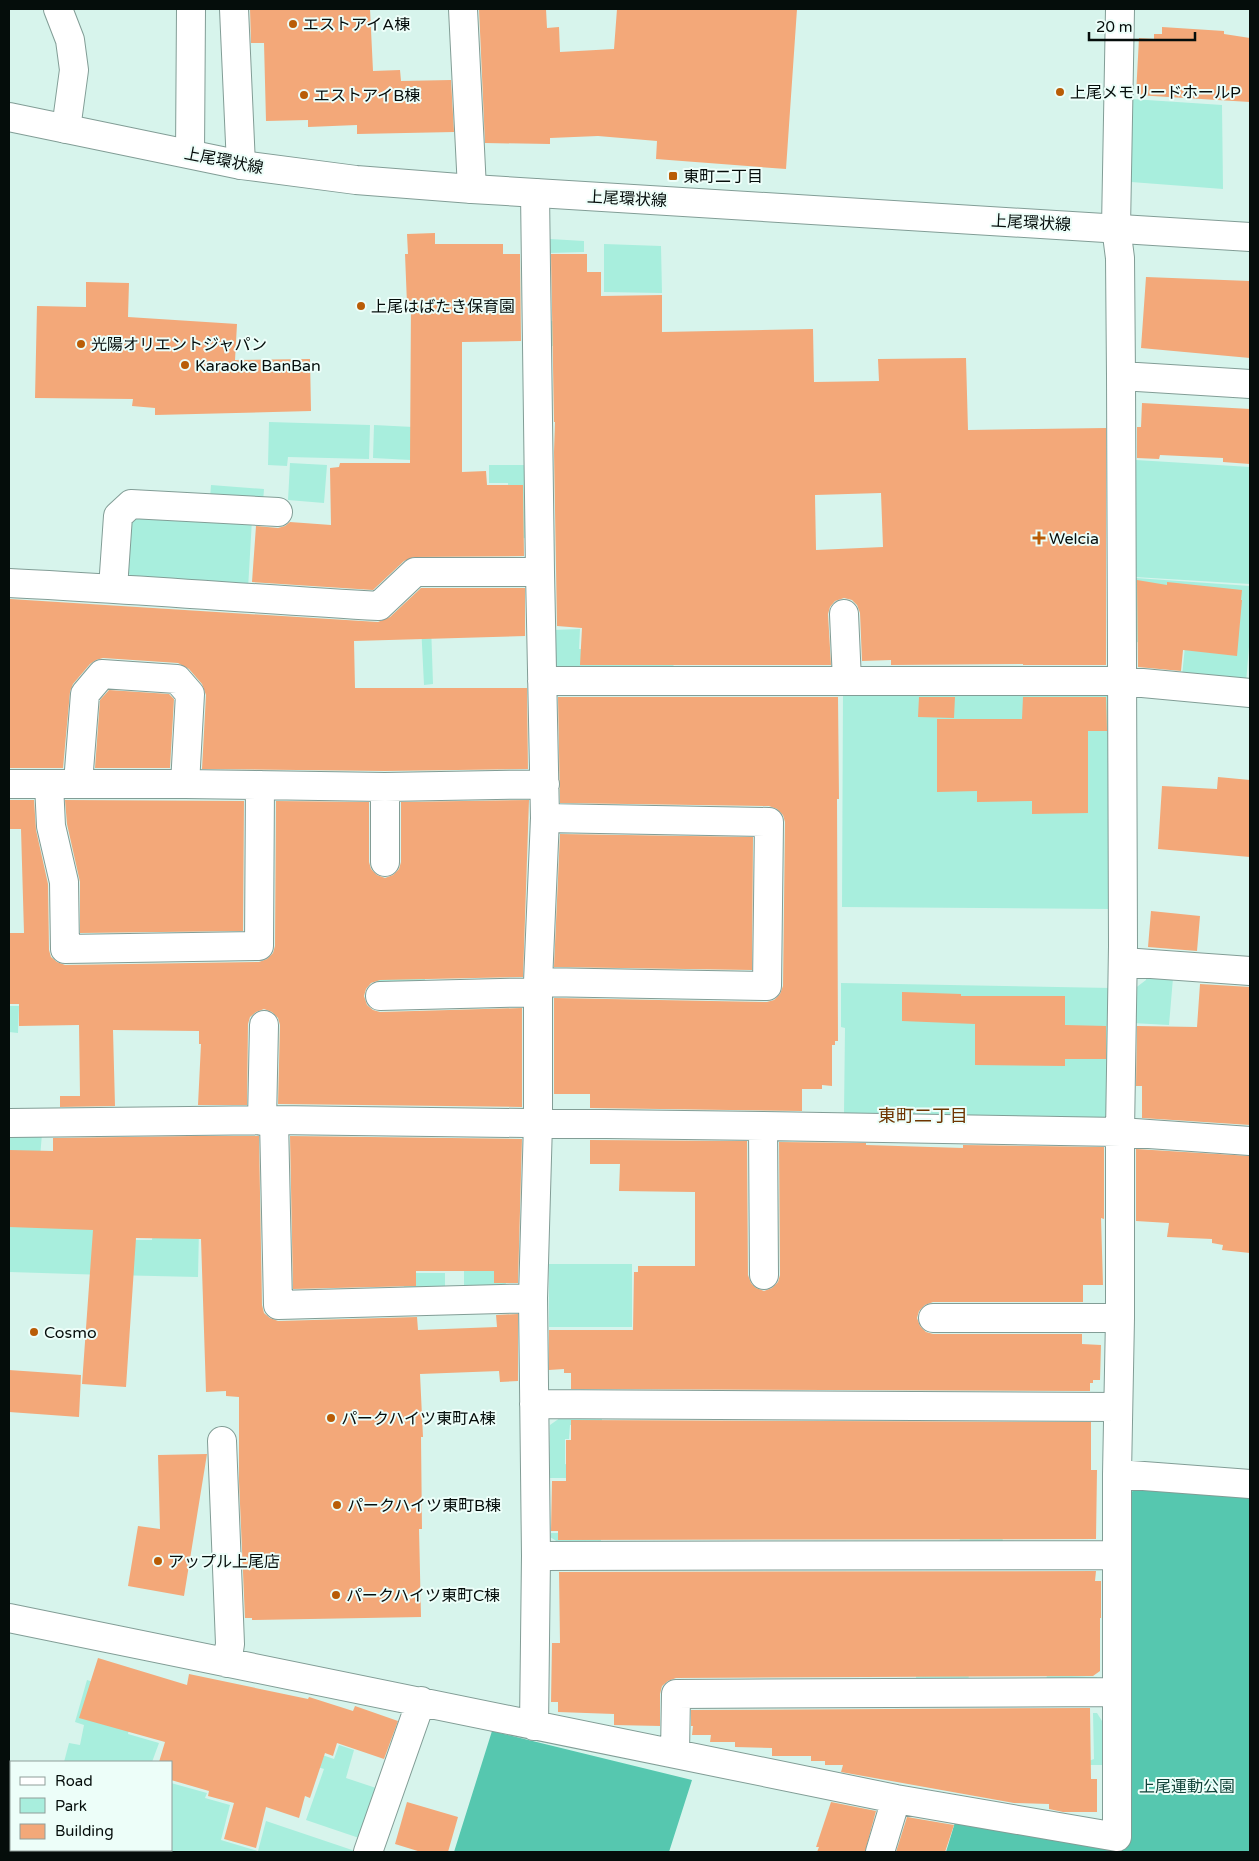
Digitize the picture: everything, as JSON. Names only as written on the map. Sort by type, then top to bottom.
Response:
[{"type":"street","points":[[58,9],[70,40],[74,70],[66,129]]},
{"type":"street","points":[[190,154],[191,9]]},
{"type":"street","points":[[234,9],[242,165]]},
{"type":"street","points":[[463,9],[472,189]]},
{"type":"street","points":[[9,1618],[420,1701],[534,1726],[675,1753],[896,1800],[1117,1837],[1117,1474],[1123,962],[1120,258],[1116,228],[1120,9]]},
{"type":"street","name":"上尾環状線","points":[[9,117],[242,165],[356,180],[535,193],[1250,236]]},
{"type":"street","points":[[534,1726],[536,1556],[533,1298],[538,1123],[538,987],[545,818],[535,193]]},
{"type":"street","points":[[1121,376],[1250,384]]},
{"type":"street","points":[[112,588],[118,516],[131,504],[278,512]]},
{"type":"street","points":[[9,583],[379,606],[416,572],[540,572]]},
{"type":"street","points":[[844,614],[847,681]]},
{"type":"street","points":[[78,783],[85,694],[102,674],[177,679],[190,694],[185,784]]},
{"type":"street","points":[[542,681],[1121,682],[1250,693]]},
{"type":"street","points":[[9,784],[78,783],[385,787],[545,784]]},
{"type":"street","points":[[49,784],[51,826],[64,882],[66,949],[259,946],[260,785]]},
{"type":"street","points":[[385,787],[385,862]]},
{"type":"street","points":[[380,996],[538,987],[767,986],[769,822],[545,818]]},
{"type":"street","points":[[1123,962],[1250,971]]},
{"type":"street","points":[[264,1025],[278,1305],[533,1298]]},
{"type":"street","points":[[9,1123],[268,1121],[763,1126],[1120,1132],[1250,1141]]},
{"type":"street","points":[[763,1126],[764,1275]]},
{"type":"street","points":[[933,1318],[1120,1318]]},
{"type":"street","points":[[534,1404],[1118,1407]]},
{"type":"street","points":[[222,1441],[230,1644],[228,1663]]},
{"type":"street","points":[[1117,1474],[1250,1484]]},
{"type":"street","points":[[536,1556],[1117,1555]]},
{"type":"street","points":[[675,1753],[676,1694],[1116,1692]]},
{"type":"street","points":[[368,1852],[420,1701]]},
{"type":"street","points":[[880,1852],[896,1800]]},
{"type":"green space","points":[[1132,99],[1222,105],[1223,189],[1131,182]]},
{"type":"green space","points":[[550,239],[584,241],[584,252],[549,253],[550,321],[593,322],[603,346],[546,346],[544,246]]},
{"type":"green space","points":[[604,244],[661,246],[662,293],[604,292]]},
{"type":"green space","points":[[269,422],[370,425],[369,459],[288,457],[287,466],[268,465]]},
{"type":"green space","points":[[374,425],[413,427],[411,460],[373,458]]},
{"type":"green space","points":[[1136,460],[1250,467],[1250,584],[1135,577]]},
{"type":"green space","points":[[290,463],[327,465],[324,503],[288,500]]},
{"type":"green space","points":[[489,465],[524,465],[526,538],[510,539],[508,483],[489,483]]},
{"type":"green space","points":[[211,485],[264,489],[263,502],[210,498]]},
{"type":"green space","points":[[142,512],[252,519],[248,589],[134,578],[125,571],[127,522]]},
{"type":"green space","points":[[1136,578],[1250,586],[1250,634],[1246,683],[1182,676],[1185,646],[1136,642]]},
{"type":"green space","points":[[668,604],[674,671],[562,671],[553,663],[553,630],[580,629],[579,649],[646,651]]},
{"type":"green space","points":[[421,625],[431,625],[433,684],[424,685]]},
{"type":"green space","points":[[843,692],[1113,694],[1112,909],[842,907]]},
{"type":"green space","points":[[377,973],[425,974],[425,983],[377,983]]},
{"type":"green space","points":[[1146,976],[1173,978],[1169,1025],[1132,1023],[1134,989],[1146,980]]},
{"type":"green space","points":[[841,983],[1112,988],[1107,1118],[844,1113],[845,1028],[841,1027]]},
{"type":"green space","points":[[10,1006],[19,1006],[18,1033],[9,1032]]},
{"type":"green space","points":[[9,1134],[42,1134],[39,1169],[109,1174],[107,1275],[9,1272]]},
{"type":"green space","points":[[153,1229],[199,1229],[198,1277],[111,1275],[129,1240],[152,1240]]},
{"type":"green space","points":[[549,1264],[632,1264],[632,1327],[549,1327]]},
{"type":"green space","points":[[464,1270],[505,1270],[506,1287],[464,1288]]},
{"type":"green space","points":[[403,1273],[445,1273],[445,1287],[404,1288]]},
{"type":"green space","points":[[564,1415],[602,1416],[602,1425],[570,1425],[569,1439],[565,1439],[565,1464],[568,1465],[568,1478],[549,1478],[550,1425]]},
{"type":"green space","name":"上尾運動公園","points":[[1137,1484],[1250,1492],[1250,1852],[946,1852],[956,1819],[1122,1851],[1130,1495]]},
{"type":"green space","points":[[601,1517],[601,1543],[558,1542],[550,1537],[551,1533],[585,1533]]},
{"type":"green space","points":[[959,1520],[1002,1531],[1003,1543],[960,1543]]},
{"type":"green space","points":[[916,1674],[969,1675],[968,1681],[916,1680]]},
{"type":"green space","points":[[1047,1675],[1097,1677],[1097,1679],[1046,1681]]},
{"type":"green space","points":[[87,1680],[100,1684],[130,1725],[128,1734],[159,1743],[152,1761],[64,1761],[69,1743],[80,1745],[84,1725],[75,1722]]},
{"type":"green space","points":[[1093,1713],[1097,1713],[1102,1721],[1103,1765],[1078,1765],[1094,1759]]},
{"type":"green space","points":[[492,1731],[692,1780],[669,1852],[454,1852]]},
{"type":"green space","points":[[339,1745],[354,1750],[346,1778],[379,1789],[362,1839],[306,1820],[324,1769],[295,1760],[299,1747],[334,1759]]},
{"type":"green space","points":[[172,1783],[207,1793],[205,1798],[230,1805],[221,1840],[258,1851],[266,1821],[358,1852],[124,1852],[172,1851]]},
{"type":"building","points":[[250,9],[370,9],[373,71],[400,70],[401,81],[451,80],[454,132],[357,134],[357,125],[308,127],[308,120],[266,121],[264,43],[251,43]]},
{"type":"building","points":[[479,9],[546,9],[547,28],[559,27],[560,52],[614,49],[617,9],[797,9],[786,169],[656,159],[657,141],[598,136],[550,138],[550,144],[485,143]]},
{"type":"building","points":[[1162,27],[1224,31],[1224,34],[1250,38],[1250,102],[1136,95],[1139,38],[1154,39],[1154,34],[1162,34]]},
{"type":"building","points":[[435,233],[435,244],[503,244],[503,254],[520,254],[521,341],[462,342],[462,472],[486,471],[487,485],[523,485],[524,556],[414,557],[404,561],[373,590],[252,582],[256,526],[278,528],[290,522],[331,525],[330,468],[339,467],[340,463],[410,463],[411,304],[407,304],[405,254],[408,254],[407,234]]},
{"type":"building","points":[[551,254],[587,254],[587,272],[601,272],[601,296],[662,295],[662,332],[813,329],[814,382],[879,381],[878,359],[966,358],[968,430],[1106,428],[1106,665],[891,665],[891,660],[862,661],[860,613],[857,605],[852,600],[844,598],[835,601],[830,607],[828,614],[831,665],[580,665],[582,628],[557,626]],"holes":[[[881,493],[883,547],[816,550],[815,495]]]},
{"type":"building","points":[[1146,277],[1250,281],[1250,358],[1141,348]]},
{"type":"building","points":[[86,282],[129,283],[128,317],[237,324],[235,360],[310,359],[311,411],[155,415],[155,408],[132,406],[133,399],[35,398],[37,306],[86,307]]},
{"type":"building","points":[[1142,403],[1250,409],[1250,464],[1223,462],[1223,458],[1160,455],[1159,459],[1137,458],[1137,427],[1141,427]]},
{"type":"building","points":[[1137,580],[1167,585],[1167,582],[1242,590],[1237,656],[1183,650],[1181,671],[1138,667]]},
{"type":"building","points":[[421,588],[525,588],[525,636],[354,641],[355,688],[527,688],[528,769],[385,771],[202,769],[206,695],[202,684],[189,669],[178,663],[103,658],[90,664],[73,684],[70,692],[63,768],[9,768],[10,599],[378,622],[390,617]]},
{"type":"building","points":[[109,690],[169,694],[174,699],[170,768],[95,768],[100,700]]},
{"type":"building","points":[[558,697],[838,697],[838,1041],[835,1041],[835,1045],[832,1045],[832,1086],[822,1085],[822,1089],[802,1089],[802,1111],[590,1108],[590,1094],[554,1094],[554,998],[767,1002],[774,1000],[780,994],[783,986],[785,822],[783,815],[777,809],[769,806],[560,803]]},
{"type":"building","points":[[919,697],[955,697],[954,718],[918,717]]},
{"type":"building","points":[[1023,697],[1106,697],[1107,731],[1088,731],[1088,813],[1032,814],[1032,801],[977,802],[977,791],[937,792],[937,719],[1022,719]]},
{"type":"building","points":[[1218,777],[1250,780],[1250,857],[1158,849],[1162,786],[1217,789]]},
{"type":"building","points":[[9,800],[34,800],[36,830],[48,884],[49,950],[51,957],[65,965],[259,962],[267,959],[273,953],[275,946],[276,801],[369,802],[369,862],[371,869],[377,875],[385,878],[393,875],[399,869],[401,862],[401,802],[529,800],[523,977],[380,980],[371,983],[366,989],[364,996],[367,1005],[373,1010],[380,1012],[522,1008],[522,1107],[278,1104],[280,1025],[278,1018],[272,1012],[264,1009],[250,1017],[248,1024],[247,1105],[198,1105],[201,1044],[199,1044],[199,1031],[113,1030],[115,1106],[60,1107],[60,1096],[80,1096],[79,1025],[19,1026],[19,1004],[9,1004],[9,933],[24,933],[21,829],[9,829]]},
{"type":"building","points":[[65,800],[244,801],[243,931],[80,933],[80,882],[67,824]]},
{"type":"building","points":[[560,834],[753,837],[752,970],[554,967]]},
{"type":"building","points":[[1151,911],[1200,916],[1197,951],[1148,947]]},
{"type":"building","points":[[1200,984],[1250,987],[1250,1125],[1142,1118],[1142,1086],[1136,1086],[1137,1026],[1197,1027]]},
{"type":"building","points":[[902,992],[961,994],[961,996],[1065,996],[1065,1025],[1106,1026],[1106,1059],[1065,1059],[1065,1066],[975,1065],[975,1024],[902,1021]]},
{"type":"building","points":[[259,1136],[262,1305],[264,1313],[270,1318],[278,1321],[417,1317],[418,1330],[497,1327],[496,1315],[518,1314],[518,1381],[500,1382],[499,1371],[420,1374],[423,1437],[421,1437],[422,1529],[419,1529],[421,1617],[252,1620],[252,1618],[245,1618],[239,1481],[239,1397],[226,1396],[226,1391],[206,1392],[201,1239],[136,1238],[126,1387],[82,1384],[93,1230],[9,1227],[9,1150],[53,1151],[53,1138]]},
{"type":"building","points":[[290,1136],[522,1139],[518,1283],[494,1283],[494,1271],[416,1271],[416,1286],[293,1289]]},
{"type":"building","points":[[590,1140],[747,1141],[748,1275],[751,1283],[756,1288],[764,1291],[772,1288],[778,1282],[780,1275],[779,1142],[866,1143],[866,1145],[963,1148],[963,1145],[1104,1147],[1104,1219],[1101,1218],[1103,1285],[1083,1285],[1083,1302],[933,1302],[925,1305],[919,1311],[917,1318],[920,1326],[926,1332],[933,1334],[1082,1334],[1082,1344],[1101,1345],[1100,1380],[1093,1380],[1093,1383],[1090,1383],[1090,1391],[571,1389],[571,1373],[564,1373],[564,1369],[549,1370],[549,1330],[633,1330],[634,1272],[638,1272],[638,1266],[695,1266],[695,1192],[619,1191],[620,1164],[590,1164]]},
{"type":"building","points":[[1136,1149],[1250,1156],[1250,1253],[1222,1250],[1223,1245],[1212,1243],[1212,1239],[1167,1237],[1169,1223],[1136,1221]]},
{"type":"building","points":[[9,1370],[81,1375],[79,1417],[9,1412]]},
{"type":"building","points":[[571,1420],[1091,1422],[1091,1470],[1097,1470],[1096,1539],[558,1540],[558,1531],[551,1531],[552,1481],[566,1481],[566,1440],[571,1440]]},
{"type":"building","points":[[207,1454],[184,1596],[128,1586],[138,1526],[160,1529],[158,1455]]},
{"type":"building","points":[[1096,1571],[1095,1581],[1101,1581],[1100,1671],[1093,1676],[676,1678],[662,1686],[660,1694],[660,1726],[614,1725],[614,1714],[558,1712],[558,1702],[551,1702],[552,1643],[560,1643],[559,1572]]},
{"type":"building","points":[[98,1658],[187,1685],[189,1674],[308,1699],[309,1697],[353,1711],[355,1706],[398,1721],[384,1759],[337,1743],[333,1756],[325,1753],[310,1798],[305,1796],[299,1818],[266,1807],[256,1848],[224,1839],[234,1803],[208,1796],[209,1791],[172,1780],[172,1761],[159,1761],[165,1742],[79,1718]]},
{"type":"building","points":[[1090,1708],[1091,1779],[1097,1779],[1097,1812],[1063,1812],[1049,1809],[1049,1804],[1014,1803],[841,1772],[843,1765],[825,1765],[825,1761],[811,1761],[811,1756],[772,1756],[772,1748],[735,1747],[735,1742],[710,1742],[711,1735],[692,1735],[693,1726],[691,1726],[691,1710]]},
{"type":"building","points":[[407,1802],[458,1817],[448,1852],[421,1852],[395,1844]]},
{"type":"building","points":[[831,1802],[876,1811],[865,1852],[817,1852],[819,1847],[816,1847]]},
{"type":"building","points":[[907,1817],[954,1825],[945,1852],[896,1852]]},
{"type":"place","name":"エストアイA棟","points":[[293,24]]},
{"type":"place","name":"上尾メモリードホールP","points":[[1060,92]]},
{"type":"place","name":"エストアイB棟","points":[[304,95]]},
{"type":"place","name":"東町二丁目","points":[[673,176]]},
{"type":"place","name":"上尾はばたき保育園","points":[[361,306]]},
{"type":"place","name":"光陽オリエントジャパン","points":[[81,344]]},
{"type":"place","name":"Karaoke BanBan","points":[[185,365]]},
{"type":"place","name":"Welcia","points":[[1039,538]]},
{"type":"place","name":"Cosmo","points":[[34,1332]]},
{"type":"place","name":"パークハイツ東町A棟","points":[[331,1418]]},
{"type":"place","name":"パークハイツ東町B棟","points":[[337,1505]]},
{"type":"place","name":"アップル上尾店","points":[[158,1561]]},
{"type":"place","name":"パークハイツ東町C棟","points":[[336,1595]]},
{"type":"district","name":"東町二丁目","points":[[923,1116]]}]
